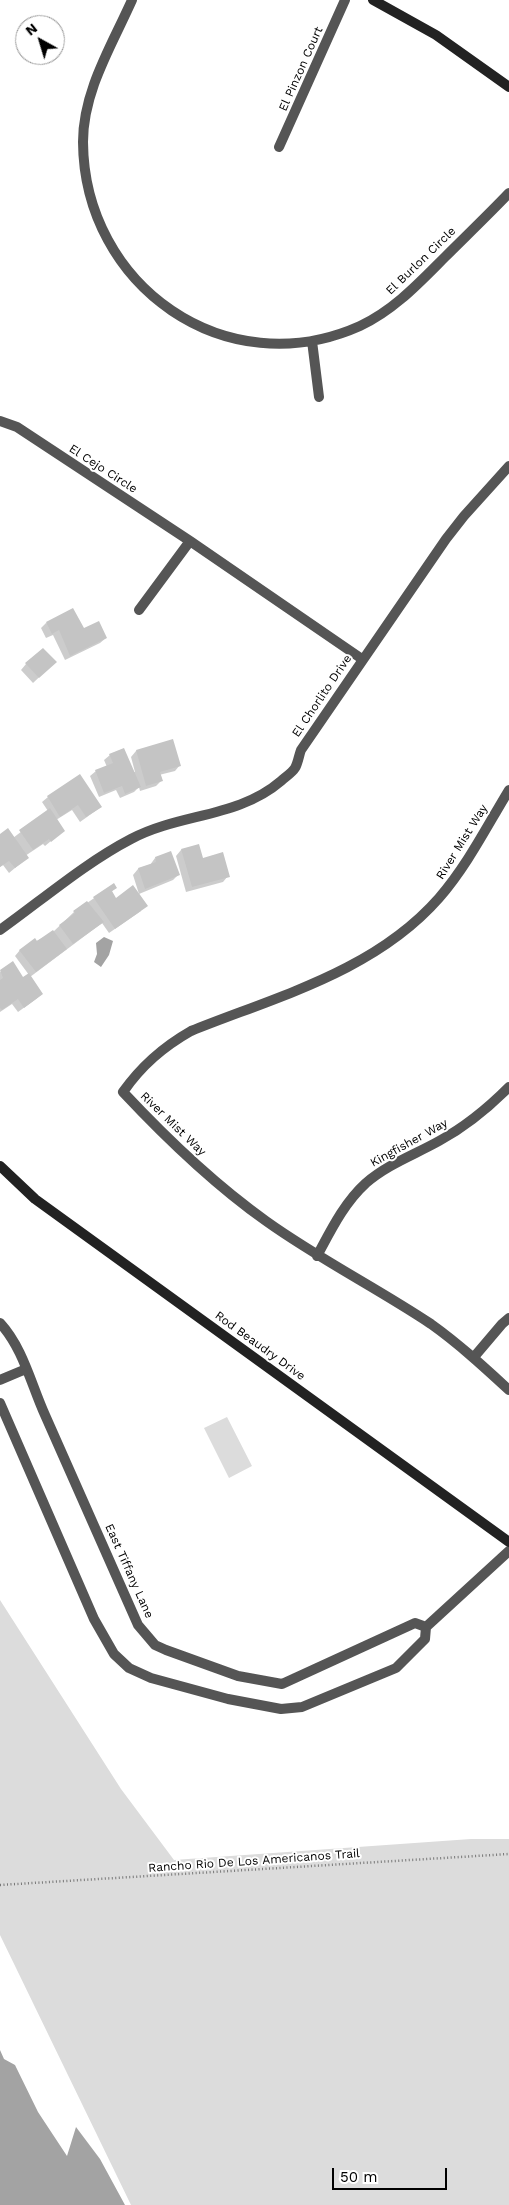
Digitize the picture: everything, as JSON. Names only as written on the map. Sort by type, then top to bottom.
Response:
[{"type":"street","name":"El Burlon Circle","points":[[132,0],[90,93],[83,141],[86,172],[94,214],[116,255],[145,290],[163,305],[189,321],[214,332],[252,341],[283,343],[312,341],[361,325],[406,297],[509,193]]},
{"type":"street","name":"El Pinzon Court","points":[[279,147],[346,0]]},
{"type":"street","points":[[373,0],[436,35],[509,87]]},
{"type":"street","points":[[312,341],[319,397]]},
{"type":"street","name":"El Cejo Circle","points":[[0,421],[17,427],[190,541],[362,659]]},
{"type":"street","name":"El Chorlito Drive","points":[[0,930],[112,850],[132,838],[177,822],[234,808],[256,798],[276,785],[295,769],[301,750],[452,531],[509,466]]},
{"type":"street","points":[[139,610],[190,541]]},
{"type":"street","name":"River Mist Way","points":[[509,790],[456,876],[418,920],[395,940],[342,971],[191,1031],[152,1057],[136,1073],[123,1092],[154,1125],[227,1191],[266,1221],[318,1256],[398,1303],[432,1326],[474,1358],[509,1390]]},
{"type":"street","name":"Kingfisher Way","points":[[318,1256],[337,1218],[365,1184],[402,1159],[439,1142],[464,1126],[509,1087]]},
{"type":"street","name":"Rod Beaudry Drive","points":[[0,1166],[36,1198],[509,1542]]},
{"type":"street","points":[[474,1358],[509,1318]]},
{"type":"street","name":"East Tiffany Lane","points":[[0,1323],[8,1332],[26,1369],[138,1625],[155,1645],[238,1676],[282,1684],[414,1622],[426,1627]]},
{"type":"street","points":[[0,1380],[26,1369]]},
{"type":"street","points":[[0,1403],[94,1619],[114,1654],[129,1668],[151,1678],[228,1699],[281,1709],[302,1707],[396,1668],[425,1639],[426,1627],[509,1551]]},
{"type":"path","name":"Rancho Rio De Los Americanos Trail","points":[[0,1885],[509,1854]]},
{"type":"shaded area","points":[[104,937],[113,941],[109,955],[101,967],[94,962],[97,954],[96,943]]},
{"type":"shaded area","points":[[227,1417],[252,1466],[229,1478],[204,1428]]},
{"type":"shaded area","points":[[0,1600],[121,1789],[174,1860],[471,1839],[509,1839],[509,2205],[131,2205],[0,1935]]},
{"type":"shaded area","points":[[0,2050],[4,2059],[15,2065],[38,2112],[67,2156],[76,2127],[100,2159],[125,2205],[0,2205]]},
{"type":"building","points":[[73,608],[84,628],[99,621],[107,638],[70,656],[59,630],[52,634],[46,622]]},
{"type":"building","points":[[43,648],[57,662],[39,678],[25,663]]},
{"type":"building","points":[[173,739],[181,766],[160,772],[163,781],[146,786],[136,750]]},
{"type":"building","points":[[124,748],[141,787],[125,794],[122,786],[104,793],[95,770],[113,763],[109,754]]},
{"type":"building","points":[[80,774],[102,807],[86,817],[78,805],[60,817],[47,796]]},
{"type":"building","points":[[50,808],[65,831],[51,842],[49,839],[33,850],[19,830]]},
{"type":"building","points":[[8,828],[29,858],[15,868],[9,861],[0,867],[0,834]]},
{"type":"building","points":[[199,844],[203,858],[223,852],[230,877],[192,887],[181,849]]},
{"type":"building","points":[[171,851],[180,875],[145,889],[138,868],[156,862],[155,857]]},
{"type":"building","points":[[114,883],[117,888],[112,891],[116,898],[133,885],[148,906],[115,929],[93,897]]},
{"type":"building","points":[[87,901],[104,922],[73,944],[59,925],[75,913],[73,911]]},
{"type":"building","points":[[53,930],[67,949],[36,972],[19,950],[35,938],[37,941]]},
{"type":"building","points":[[13,961],[23,977],[29,973],[43,994],[24,1008],[18,999],[2,1010],[0,1008],[0,980],[3,978],[0,970]]}]
